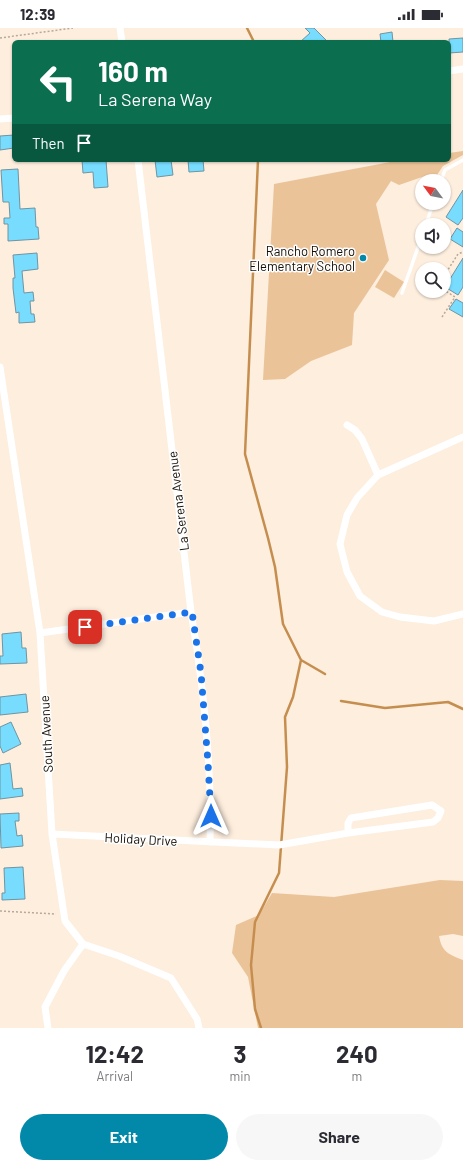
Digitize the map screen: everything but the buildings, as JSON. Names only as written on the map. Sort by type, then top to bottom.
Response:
[{"type":"street","points":[[120,28],[122,40]]},
{"type":"street","points":[[451,72],[463,69]]},
{"type":"street","points":[[0,119],[12,118]]},
{"type":"street","name":"La Serena Avenue","points":[[138,162],[192,612],[201,673],[211,802],[210,842]]},
{"type":"street","name":"South Avenue","points":[[0,367],[40,633],[52,834],[65,921],[83,944]]},
{"type":"street","points":[[346,425],[355,430],[362,439],[378,475]]},
{"type":"street","points":[[463,437],[378,475],[357,498],[347,515],[340,544],[347,572],[360,596],[382,612],[400,618],[434,621],[463,614]]},
{"type":"street","points":[[40,633],[192,612]]},
{"type":"street","name":"Holiday Drive","points":[[52,834],[282,845],[348,833],[433,822],[438,818],[441,812],[432,805],[351,818],[348,823],[348,833]]},
{"type":"street","points":[[48,1028],[45,1007],[64,971],[83,944],[119,956],[171,978],[197,1019],[199,1028]]},
{"type":"lane","points":[[444,174],[445,170],[463,160]]},
{"type":"lane","points":[[402,293],[416,254]]},
{"type":"path","points":[[0,38],[73,28]]},
{"type":"path","points":[[451,265],[458,254],[463,252]]},
{"type":"path","points":[[442,317],[455,297],[451,294]]},
{"type":"path","points":[[0,911],[64,914]]},
{"type":"shaded area","points":[[463,151],[463,155],[451,162],[451,153]]},
{"type":"shaded area","points":[[390,162],[450,162],[443,166],[438,174],[415,174],[415,179],[399,185],[391,181],[376,204],[389,260],[354,313],[352,345],[311,361],[285,379],[263,380],[274,184]]},
{"type":"shaded area","points":[[385,270],[404,282],[394,298],[375,287]]},
{"type":"shaded area","points":[[440,880],[463,881],[463,936],[453,934],[439,936],[442,946],[446,952],[463,960],[463,1028],[258,1028],[248,977],[232,953],[236,925],[259,915],[272,893],[334,897]]},
{"type":"waterway","points":[[247,28],[253,40]]},
{"type":"waterway","points":[[258,162],[245,454],[275,567],[283,624],[301,660],[325,674]]},
{"type":"waterway","points":[[261,1028],[255,1009],[251,965],[255,922],[279,873],[287,767],[285,717],[293,697],[301,660]]},
{"type":"waterway","points":[[341,701],[385,708],[448,702],[463,709]]},
{"type":"place","name":"Rancho Romero Elementary School","points":[[363,258]]},
{"type":"route","points":[[85,627],[192,612],[201,673],[211,816]]}]
